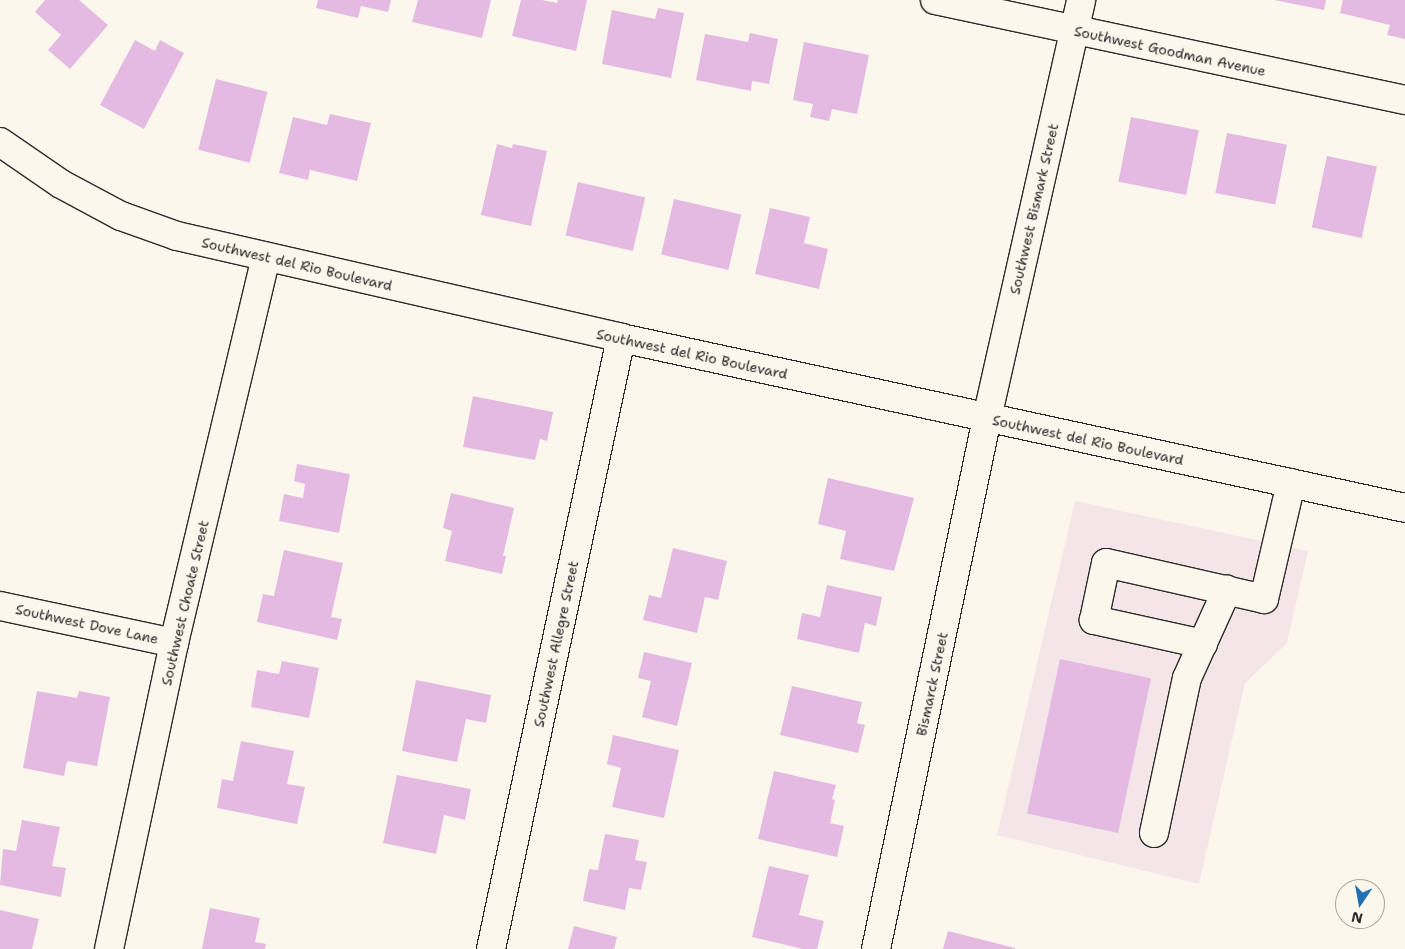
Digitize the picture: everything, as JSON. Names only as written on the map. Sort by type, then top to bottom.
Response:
[{"type":"street","name":"Southwest Goodman Avenue","points":[[935,0],[1405,100]]},
{"type":"street","name":"Southwest Bismark Street","points":[[988,418],[1081,0]]},
{"type":"street","name":"Southwest del Rio Boulevard","points":[[0,142],[61,184],[121,216],[177,236],[266,258],[622,338],[1405,508]]},
{"type":"street","name":"Southwest Choate Street","points":[[109,949],[174,643],[266,258]]},
{"type":"street","name":"Southwest Allegre Street","points":[[491,949],[622,338]]},
{"type":"street","name":"Bismarck Street","points":[[876,949],[988,418]]},
{"type":"street","points":[[1203,644],[1094,620],[1106,563],[1264,599],[1291,483]]},
{"type":"street","points":[[1154,833],[1187,678],[1227,590]]},
{"type":"street","name":"Southwest Dove Lane","points":[[0,606],[174,643]]},
{"type":"shaded area","points":[[1075,501],[1308,551],[1287,643],[1245,683],[1199,884],[997,835]]},
{"type":"building","points":[[45,0],[79,0],[108,25],[70,69],[48,50],[61,35],[35,12]]},
{"type":"building","points":[[318,0],[391,0],[388,12],[361,6],[358,18],[316,8]]},
{"type":"building","points":[[418,0],[491,0],[482,38],[412,22]]},
{"type":"building","points":[[521,0],[542,0],[557,3],[558,0],[587,0],[576,51],[512,36]]},
{"type":"building","points":[[1274,0],[1326,0],[1324,10]]},
{"type":"building","points":[[1343,0],[1405,0],[1405,39],[1387,35],[1390,25],[1340,13]]},
{"type":"building","points":[[658,8],[684,13],[671,78],[602,64],[612,10],[655,19]]},
{"type":"building","points":[[750,33],[778,39],[769,84],[752,81],[751,91],[696,80],[705,34],[748,42]]},
{"type":"building","points":[[135,40],[155,51],[160,40],[184,53],[144,129],[100,105]]},
{"type":"building","points":[[804,42],[869,55],[857,114],[832,109],[829,121],[810,117],[813,104],[793,100]]},
{"type":"building","points":[[216,79],[267,92],[250,163],[198,150]]},
{"type":"building","points":[[330,114],[371,123],[357,181],[310,170],[308,180],[279,173],[293,117],[327,125]]},
{"type":"building","points":[[1131,117],[1199,130],[1186,195],[1118,182]]},
{"type":"building","points":[[1227,133],[1287,145],[1275,205],[1215,193]]},
{"type":"building","points":[[497,144],[512,148],[513,144],[547,151],[531,226],[481,215]]},
{"type":"building","points":[[1327,156],[1377,167],[1362,238],[1312,227]]},
{"type":"building","points":[[578,182],[645,198],[633,251],[566,236]]},
{"type":"building","points":[[674,199],[741,215],[728,270],[661,255]]},
{"type":"building","points":[[770,208],[810,217],[804,243],[828,249],[819,289],[755,274]]},
{"type":"building","points":[[473,396],[553,412],[547,441],[540,439],[535,460],[463,447]]},
{"type":"building","points":[[297,464],[350,474],[339,533],[279,521],[284,494],[303,498],[305,484],[294,481]]},
{"type":"building","points":[[828,478],[914,498],[894,571],[840,559],[846,531],[818,524]]},
{"type":"building","points":[[451,493],[514,508],[503,556],[506,556],[502,574],[445,561],[452,531],[443,528]]},
{"type":"building","points":[[673,548],[727,561],[718,600],[705,597],[697,633],[643,620],[649,595],[661,598]]},
{"type":"building","points":[[284,550],[343,563],[331,617],[342,619],[337,640],[257,622],[263,594],[274,596]]},
{"type":"building","points":[[827,585],[882,597],[876,626],[865,623],[859,653],[797,639],[802,613],[820,617]]},
{"type":"building","points":[[644,652],[692,663],[677,726],[642,717],[651,681],[638,678]]},
{"type":"building","points":[[1060,659],[1151,678],[1118,833],[1027,814]]},
{"type":"building","points":[[282,661],[319,668],[309,718],[251,707],[257,670],[279,674]]},
{"type":"building","points":[[416,680],[491,695],[486,723],[466,719],[457,762],[402,751]]},
{"type":"building","points":[[792,686],[862,702],[857,723],[865,725],[858,753],[780,735]]},
{"type":"building","points":[[37,691],[77,698],[79,691],[110,697],[97,766],[67,761],[64,776],[23,768]]},
{"type":"building","points":[[613,735],[679,750],[664,818],[612,807],[621,768],[607,764]]},
{"type":"building","points":[[241,741],[294,751],[287,784],[305,787],[297,824],[217,808],[222,779],[233,781]]},
{"type":"building","points":[[774,771],[836,785],[832,799],[835,800],[830,823],[844,826],[837,857],[758,839]]},
{"type":"building","points":[[397,775],[471,789],[465,820],[444,815],[436,854],[383,843]]},
{"type":"building","points":[[22,820],[60,827],[52,866],[66,868],[61,897],[0,885],[3,849],[16,851]]},
{"type":"building","points":[[605,834],[639,840],[635,860],[647,862],[641,890],[629,888],[625,910],[583,901],[589,869],[598,870]]},
{"type":"building","points":[[769,866],[809,875],[799,915],[824,921],[817,949],[803,949],[752,937]]},
{"type":"building","points":[[210,908],[260,918],[255,942],[266,944],[265,949],[202,949]]},
{"type":"building","points":[[0,910],[39,919],[32,949],[0,949]]},
{"type":"building","points":[[574,926],[617,937],[614,949],[568,949]]},
{"type":"building","points":[[948,931],[1015,948],[1015,949],[943,949]]}]
